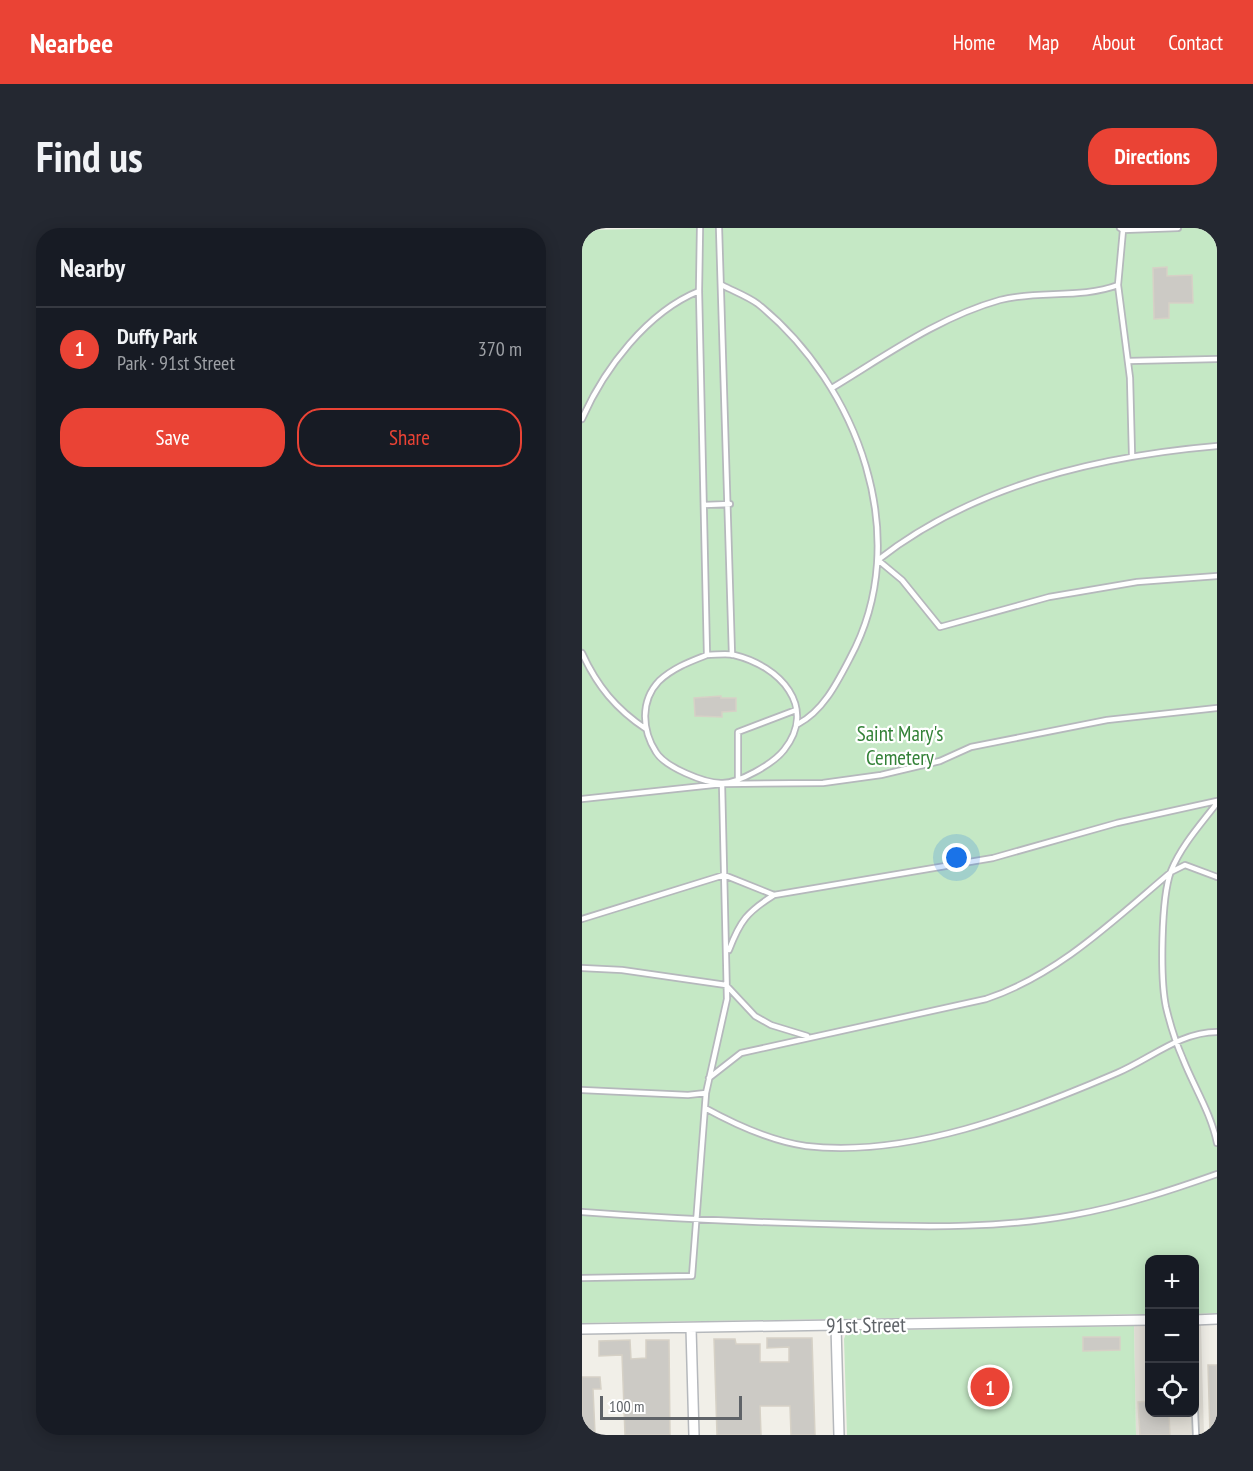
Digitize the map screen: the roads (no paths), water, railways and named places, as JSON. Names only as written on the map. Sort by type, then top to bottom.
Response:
[{"type":"street","points":[[1199,1320],[1217,1319]]},
{"type":"street","name":"91st Street","points":[[582,1329],[1145,1320]]},
{"type":"street","points":[[836,1326],[839,1435]]},
{"type":"street","points":[[691,1328],[694,1435]]},
{"type":"lane","points":[[700,228],[699,291],[707,655]]},
{"type":"lane","points":[[719,228],[730,504],[732,655]]},
{"type":"lane","points":[[1132,455],[1128,361],[1118,285],[1122,229],[1178,228]]},
{"type":"lane","points":[[722,285],[756,303],[783,327],[812,359],[832,388],[854,429],[869,475],[878,560],[871,603],[856,647],[835,687],[811,718],[798,724]]},
{"type":"lane","points":[[832,388],[945,321],[999,300],[1029,295],[1103,290],[1118,285]]},
{"type":"lane","points":[[582,419],[620,357],[652,321],[679,299],[699,291]]},
{"type":"lane","points":[[1128,361],[1217,360]]},
{"type":"lane","points":[[878,560],[908,536],[1021,485],[1132,455],[1217,446]]},
{"type":"lane","points":[[704,505],[730,504]]},
{"type":"lane","points":[[878,560],[902,580],[940,627],[1049,597],[1137,582],[1217,576]]},
{"type":"lane","points":[[582,653],[608,697],[621,712],[646,729]]},
{"type":"lane","points":[[707,655],[732,655],[757,663],[785,684],[796,710],[798,724],[793,738],[778,757],[755,773],[722,784],[681,772],[657,754],[646,729],[645,703],[658,682],[679,666],[707,655]]},
{"type":"lane","points":[[582,799],[722,784],[823,783],[881,775],[940,761],[971,747],[1019,736],[1107,720],[1217,708]]},
{"type":"lane","points":[[738,778],[738,732],[796,710]]},
{"type":"lane","points":[[582,1278],[692,1276],[705,1093],[727,999],[728,953],[722,784]]},
{"type":"lane","points":[[728,953],[739,924],[754,908],[774,895],[993,858],[1118,823],[1217,802]]},
{"type":"lane","points":[[1217,802],[1171,872],[1164,913],[1166,1006],[1177,1041],[1206,1108],[1217,1143]]},
{"type":"lane","points":[[709,1078],[741,1053],[808,1036],[986,999],[1015,989],[1057,965],[1171,872],[1185,865],[1217,877]]},
{"type":"lane","points":[[582,919],[724,875],[774,895]]},
{"type":"lane","points":[[582,969],[622,970],[726,985],[755,1016],[771,1025],[808,1036]]},
{"type":"lane","points":[[705,1108],[749,1130],[806,1146],[863,1146],[911,1140],[946,1134],[1085,1087],[1134,1066],[1177,1041],[1217,1032]]},
{"type":"lane","points":[[582,1090],[688,1095],[705,1093]]},
{"type":"lane","points":[[582,1212],[696,1220],[904,1226],[1001,1224],[1071,1216],[1141,1201],[1217,1174]]},
{"type":"lane","points":[[1195,1417],[1196,1435]]},
{"type":"place","name":"Duffy Park","points":[[990,1387]]},
{"type":"park label","name":"Saint Mary's Cemetery","points":[[900,745]]}]
